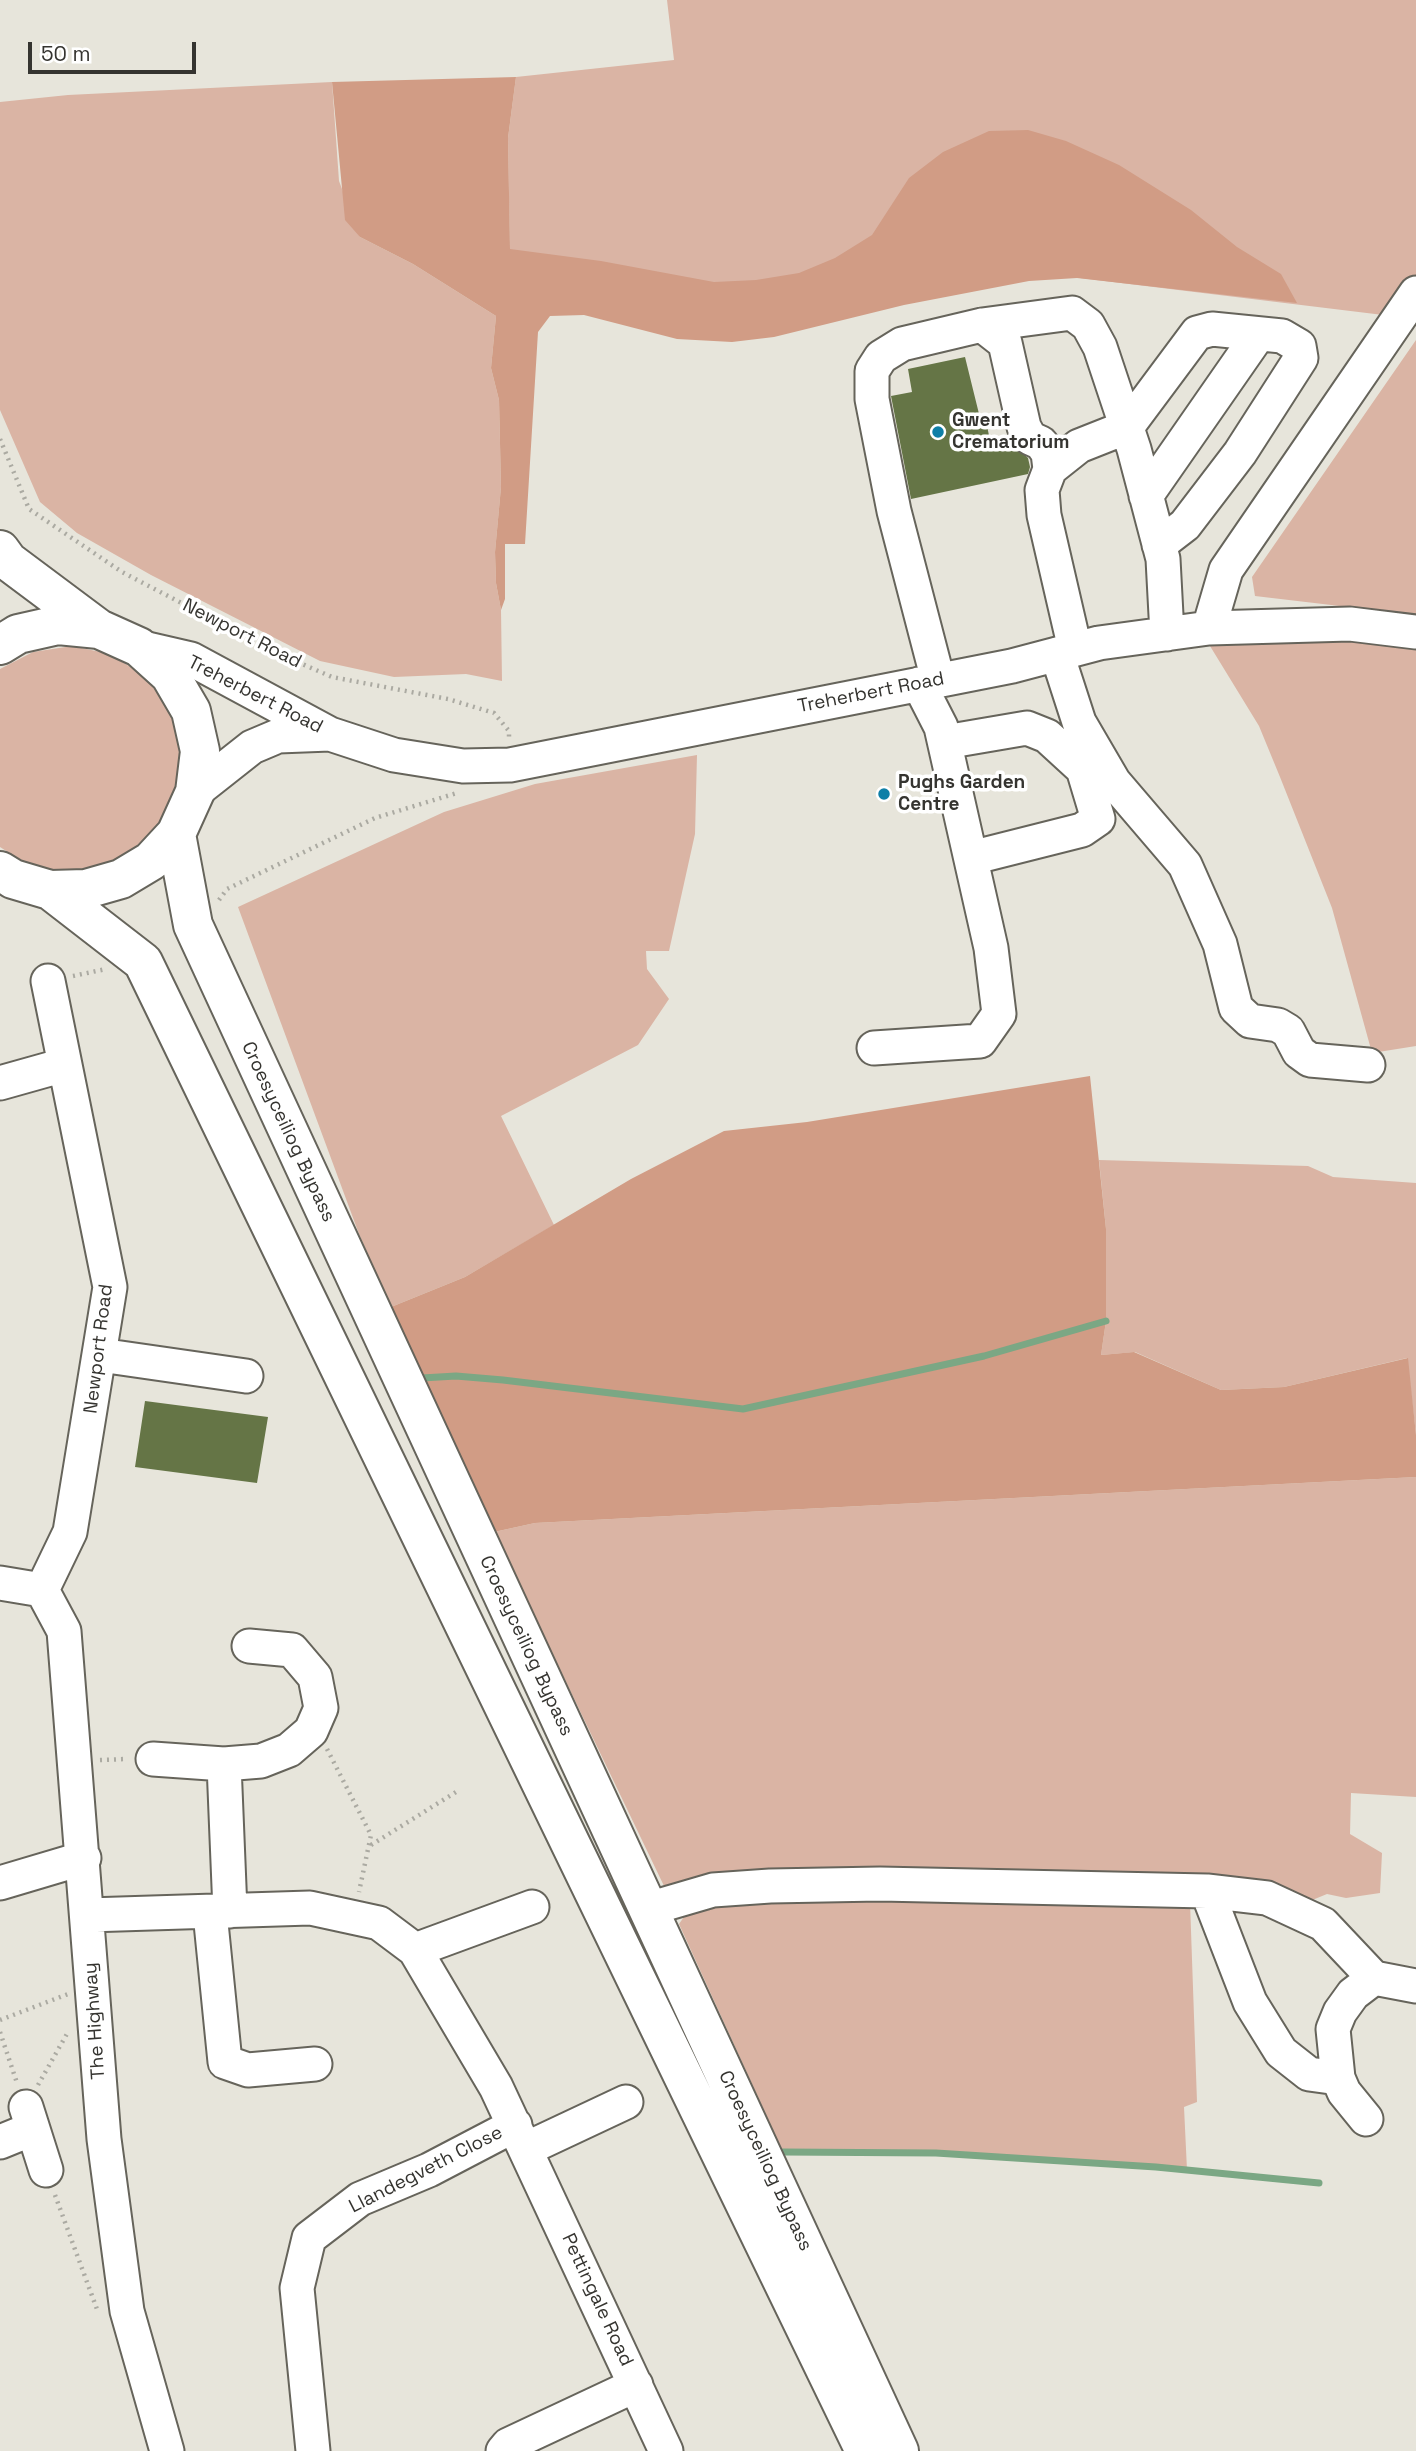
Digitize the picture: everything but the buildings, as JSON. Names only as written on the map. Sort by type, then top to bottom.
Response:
[{"type":"highway","points":[[0,550],[8,561],[99,629],[139,647],[170,675],[191,710],[200,751],[195,792],[176,834],[151,860],[121,879],[86,889],[50,890],[13,879],[0,871]]},
{"type":"highway","points":[[0,645],[18,634],[58,625],[99,629]]},
{"type":"highway","name":"Croesyceiliog Bypass","points":[[176,834],[195,929],[900,2451]]},
{"type":"highway","name":"Croesyceiliog Bypass","points":[[50,890],[143,962],[865,2451]]},
{"type":"street","points":[[1209,628],[1226,570],[1416,293]]},
{"type":"street","points":[[874,1048],[980,1041],[999,1014],[991,948],[929,682],[872,399],[872,371],[881,357],[902,344],[982,325],[1072,313],[1088,325],[1100,347],[1127,427],[1159,545],[1167,634]]},
{"type":"street","points":[[982,325],[1005,343],[1024,427],[1030,438],[1041,443],[1048,453],[1050,469],[1042,490],[1044,515],[1079,722],[1107,770],[1185,865],[1220,944],[1236,1008],[1250,1021],[1278,1025],[1288,1031],[1299,1052],[1310,1060],[1368,1065]]},
{"type":"street","points":[[1050,469],[1079,446],[1127,427],[1197,332],[1212,329],[1282,336],[1299,346],[1301,358],[1232,463],[1185,525],[1159,545]]},
{"type":"street","points":[[1146,496],[1258,335]]},
{"type":"street","name":"Treherbert Road","points":[[139,647],[191,659],[330,734],[394,755],[463,766],[510,765],[929,682],[1066,651],[1209,628],[1350,624],[1416,632]]},
{"type":"street","points":[[945,742],[1027,728],[1046,736],[1083,769],[1098,819],[1082,830],[971,858]]},
{"type":"street","name":"Treherbert Road","points":[[195,792],[253,747],[278,736],[330,734]]},
{"type":"street","name":"Newport Road","points":[[42,1590],[70,1532],[110,1287],[48,981]]},
{"type":"street","points":[[0,1083],[64,1065]]},
{"type":"street","points":[[100,1355],[246,1376]]},
{"type":"street","points":[[0,1583],[42,1590]]},
{"type":"street","name":"The Highway","points":[[42,1590],[64,1631],[84,1857],[104,2139],[128,2316],[167,2451]]},
{"type":"street","points":[[153,1759],[224,1764],[261,1761],[289,1750],[312,1731],[321,1708],[315,1677],[292,1650],[249,1646]]},
{"type":"street","points":[[224,1764],[220,1912],[225,2062],[248,2070],[315,2064]]},
{"type":"street","points":[[0,1883],[84,1857]]},
{"type":"street","points":[[648,1909],[713,1890],[770,1885],[880,1884],[1207,1891],[1267,1898],[1323,1924],[1374,1978],[1416,1986]]},
{"type":"street","points":[[1207,1891],[1250,2002],[1281,2052],[1309,2074],[1338,2078]]},
{"type":"street","points":[[415,1950],[532,1907]]},
{"type":"street","name":"Pettingale Road","points":[[88,1915],[310,1908],[379,1923],[415,1950],[496,2087],[666,2451]]},
{"type":"street","points":[[1366,2119],[1343,2092],[1333,2049],[1333,2029],[1340,2012],[1353,1994],[1374,1978]]},
{"type":"street","points":[[520,2137],[626,2102]]},
{"type":"street","points":[[0,2142],[29,2118],[46,2170]]},
{"type":"street","name":"Llandegveth Close","points":[[313,2451],[297,2288],[309,2238],[360,2199],[429,2170],[520,2137]]},
{"type":"street","points":[[503,2451],[508,2445],[636,2385]]},
{"type":"path","name":"Newport Road","points":[[0,439],[29,509],[122,572],[277,653],[332,677],[448,699],[494,713],[509,731],[510,765]]},
{"type":"path","points":[[195,929],[205,923],[226,889],[376,818],[462,792]]},
{"type":"path","points":[[48,981],[143,962]]},
{"type":"path","points":[[312,1731],[323,1740],[371,1835],[371,1845],[352,1917]]},
{"type":"path","points":[[75,1760],[153,1759]]},
{"type":"path","points":[[371,1845],[456,1792]]},
{"type":"path","points":[[0,2020],[92,1986]]},
{"type":"path","points":[[29,2118],[92,1986]]},
{"type":"path","points":[[0,2032],[29,2118]]},
{"type":"path","points":[[46,2170],[101,2319],[128,2316]]},
{"type":"shaded area","points":[[667,0],[1416,0],[1416,319],[1047,274],[730,298],[510,261],[508,138],[516,77],[674,60]]},
{"type":"shaded area","points":[[516,77],[508,138],[510,249],[601,261],[714,282],[756,280],[799,273],[835,258],[872,235],[909,178],[943,152],[989,131],[1028,130],[1066,141],[1119,165],[1191,210],[1237,247],[1281,274],[1297,303],[1077,278],[1029,281],[904,305],[774,337],[732,342],[677,339],[584,315],[550,316],[538,332],[525,544],[505,544],[505,599],[501,610],[496,583],[495,552],[501,487],[499,400],[491,368],[496,316],[413,264],[360,237],[345,220],[332,82]]},
{"type":"shaded area","points":[[332,82],[339,181],[360,237],[413,264],[496,316],[491,368],[499,400],[501,487],[495,552],[496,583],[501,610],[502,681],[466,674],[394,677],[320,661],[151,575],[77,533],[40,502],[0,410],[0,102],[68,95]]},
{"type":"shaded area","points":[[1416,340],[1416,615],[1255,596],[1252,577]]},
{"type":"shaded area","points":[[1357,638],[1416,646],[1416,1046],[1372,1053],[1332,908],[1280,777],[1259,726],[1210,646]]},
{"type":"shaded area","points":[[72,646],[110,654],[143,675],[165,702],[178,735],[180,770],[171,805],[151,834],[124,856],[91,869],[56,871],[22,861],[0,847],[0,669],[33,652]]},
{"type":"shaded area","points":[[697,755],[695,834],[669,951],[646,951],[647,969],[669,999],[638,1045],[501,1116],[554,1225],[465,1277],[391,1307],[359,1234],[238,907],[444,812],[535,784]]},
{"type":"shaded area","points":[[1090,1076],[1106,1229],[1106,1321],[1101,1355],[1134,1352],[1221,1390],[1284,1387],[1408,1358],[1416,1435],[1416,1477],[535,1523],[494,1532],[391,1307],[465,1277],[631,1179],[724,1131],[807,1122]]},
{"type":"shaded area","points":[[1099,1160],[1308,1166],[1333,1177],[1416,1183],[1416,1435],[1407,1358],[1284,1387],[1221,1390],[1135,1352],[1101,1355],[1106,1321],[1106,1229]]},
{"type":"shaded area","points":[[1416,1477],[1416,1797],[1351,1793],[1350,1834],[1382,1853],[1380,1893],[1346,1898],[1327,1894],[1305,1903],[926,1877],[664,1886],[494,1532],[535,1523]]},
{"type":"shaded area","points":[[779,1891],[1190,1902],[1197,2102],[1184,2107],[1187,2170],[936,2153],[783,2152],[679,1924],[693,1904]]},
{"type":"waterway","points":[[422,1378],[456,1376],[503,1380],[743,1409],[984,1356],[1106,1321]]},
{"type":"waterway","points":[[783,2152],[936,2153],[1156,2167],[1319,2183]]},
{"type":"place","name":"Gwent Crematorium","points":[[938,432]]},
{"type":"place","name":"Pughs Garden Centre","points":[[884,794]]}]
